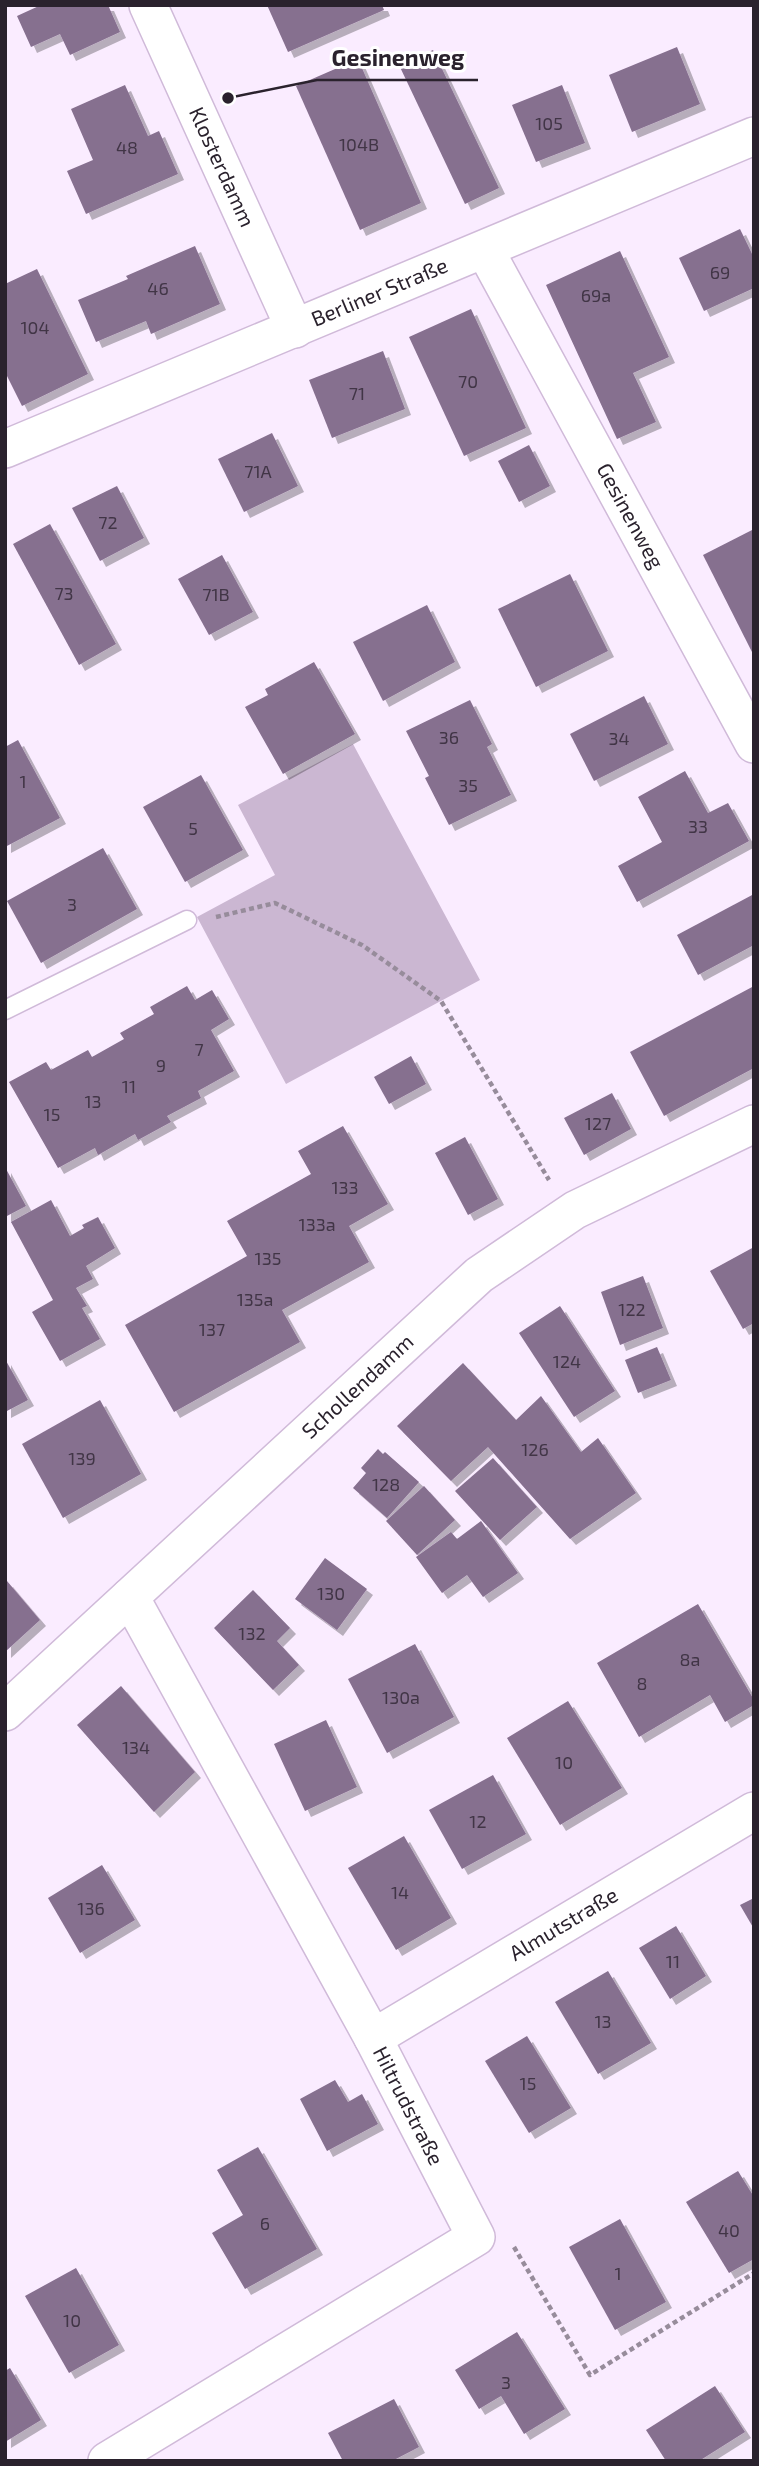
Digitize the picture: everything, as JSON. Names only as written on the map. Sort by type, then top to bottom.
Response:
[{"type":"street","name":"Klosterdamm","points":[[148,5],[295,329]]},
{"type":"street","name":"Berliner Straße","points":[[5,449],[754,136]]},
{"type":"street","name":"Gesinenweg","points":[[485,250],[754,744]]},
{"type":"street","name":"Schollendamm","points":[[5,1712],[480,1275],[569,1214],[754,1125]]},
{"type":"street","name":"Hiltrudstraße","points":[[131,1597],[373,2038],[476,2238]]},
{"type":"street","name":"Almutstraße","points":[[373,2038],[754,1811]]},
{"type":"street","points":[[107,2461],[476,2238]]},
{"type":"lane","points":[[5,1010],[187,920]]},
{"type":"path","points":[[187,920],[221,917],[275,903],[362,945],[441,1001],[569,1214]]},
{"type":"path","points":[[476,2238],[508,2237],[590,2375],[754,2273]]},
{"type":"shaded area","points":[[353,744],[480,980],[286,1084],[197,917],[275,875],[238,805]]},
{"type":"building","points":[[41,5],[108,5],[120,32],[70,55],[60,34],[31,47],[17,16]]},
{"type":"building","points":[[267,5],[382,5],[384,10],[288,52]]},
{"type":"building","points":[[677,47],[700,104],[632,132],[609,75]]},
{"type":"building","points":[[433,50],[499,188],[465,204],[399,65]]},
{"type":"building","points":[[358,59],[421,203],[360,230],[296,86]]},
{"type":"building","points":[[125,85],[148,136],[159,131],[178,174],[86,214],[67,171],[93,160],[71,109]]},
{"type":"building","points":[[562,85],[585,143],[536,162],[512,105]]},
{"type":"building","points":[[740,229],[754,258],[754,288],[704,311],[679,258]]},
{"type":"building","points":[[195,246],[220,304],[151,334],[146,321],[96,342],[78,300]]},
{"type":"building","points":[[620,251],[669,357],[633,373],[656,422],[617,439],[546,285]]},
{"type":"building","points":[[37,269],[88,374],[22,406],[5,372],[5,284]]},
{"type":"building","points":[[471,309],[526,428],[464,456],[409,337]]},
{"type":"building","points":[[383,351],[405,409],[332,438],[309,380]]},
{"type":"building","points":[[272,433],[298,486],[244,512],[218,459]]},
{"type":"building","points":[[529,445],[550,486],[519,502],[498,461]]},
{"type":"building","points":[[117,486],[144,538],[100,561],[72,508]]},
{"type":"building","points":[[50,524],[116,644],[79,665],[13,544]]},
{"type":"building","points":[[754,529],[754,656],[703,555]]},
{"type":"building","points":[[222,555],[253,612],[209,635],[178,579]]},
{"type":"building","points":[[570,574],[608,651],[536,687],[498,609]]},
{"type":"building","points":[[427,605],[455,662],[383,701],[353,642]]},
{"type":"building","points":[[314,662],[355,734],[283,774],[245,707],[268,695],[265,689]]},
{"type":"building","points":[[644,696],[668,744],[594,781],[570,734]]},
{"type":"building","points":[[470,700],[492,744],[487,747],[511,795],[449,825],[425,778],[429,776],[406,731]]},
{"type":"building","points":[[18,740],[60,818],[5,847],[5,747]]},
{"type":"building","points":[[685,771],[708,813],[728,803],[749,841],[637,902],[618,866],[662,842],[638,797]]},
{"type":"building","points":[[201,775],[243,850],[185,882],[143,807]]},
{"type":"building","points":[[103,848],[137,909],[41,963],[7,901]]},
{"type":"building","points":[[754,894],[754,945],[698,975],[677,935]]},
{"type":"building","points":[[187,986],[195,1000],[212,990],[229,1019],[211,1030],[234,1071],[198,1091],[201,1098],[167,1116],[171,1122],[138,1140],[135,1134],[98,1155],[95,1148],[58,1168],[9,1082],[46,1062],[51,1070],[88,1050],[92,1057],[124,1039],[120,1033],[154,1014],[150,1007]]},
{"type":"building","points":[[754,986],[754,1068],[664,1116],[630,1052]]},
{"type":"building","points":[[411,1056],[426,1084],[389,1104],[374,1077]]},
{"type":"building","points":[[612,1093],[631,1129],[584,1155],[564,1118]]},
{"type":"building","points":[[343,1126],[388,1204],[349,1226],[369,1262],[282,1310],[300,1342],[174,1412],[125,1325],[247,1256],[227,1221],[311,1174],[298,1151]]},
{"type":"building","points":[[465,1137],[498,1199],[468,1215],[435,1153]]},
{"type":"building","points":[[5,1167],[26,1206],[5,1217]]},
{"type":"building","points":[[51,1200],[70,1236],[84,1228],[82,1225],[98,1217],[115,1248],[86,1266],[93,1279],[76,1288],[87,1306],[82,1308],[100,1339],[60,1361],[32,1312],[53,1300],[11,1222]]},
{"type":"building","points":[[754,1247],[754,1323],[743,1329],[710,1271]]},
{"type":"building","points":[[643,1276],[663,1328],[620,1345],[601,1292]]},
{"type":"building","points":[[560,1306],[615,1391],[574,1417],[519,1333]]},
{"type":"building","points":[[657,1347],[671,1380],[638,1393],[625,1360]]},
{"type":"building","points":[[5,1359],[28,1400],[5,1412]]},
{"type":"building","points":[[463,1363],[516,1420],[541,1396],[581,1452],[598,1438],[636,1493],[570,1539],[488,1447],[451,1481],[397,1426]]},
{"type":"building","points":[[100,1400],[141,1474],[63,1518],[22,1444]]},
{"type":"building","points":[[378,1449],[419,1482],[387,1518],[353,1488],[366,1473],[361,1468]]},
{"type":"building","points":[[493,1458],[537,1507],[500,1540],[455,1491]]},
{"type":"building","points":[[424,1486],[455,1520],[417,1555],[386,1521]]},
{"type":"building","points":[[481,1521],[518,1573],[483,1597],[467,1575],[442,1593],[416,1557],[451,1532],[457,1539]]},
{"type":"building","points":[[325,1558],[367,1589],[337,1630],[295,1599]]},
{"type":"building","points":[[7,1581],[40,1620],[5,1652],[5,1583]]},
{"type":"building","points":[[253,1590],[290,1628],[277,1641],[299,1665],[273,1690],[214,1628]]},
{"type":"building","points":[[698,1604],[754,1700],[754,1705],[725,1722],[710,1695],[639,1737],[597,1663]]},
{"type":"building","points":[[415,1644],[454,1717],[387,1753],[348,1679]]},
{"type":"building","points":[[121,1686],[195,1772],[154,1812],[77,1725]]},
{"type":"building","points":[[568,1701],[622,1788],[560,1825],[507,1738]]},
{"type":"building","points":[[326,1720],[357,1787],[305,1811],[274,1744]]},
{"type":"building","points":[[493,1775],[526,1834],[462,1869],[429,1810]]},
{"type":"building","points":[[404,1836],[451,1918],[396,1950],[348,1868]]},
{"type":"building","points":[[102,1865],[135,1920],[80,1953],[48,1898]]},
{"type":"building","points":[[754,1898],[754,1929],[740,1905]]},
{"type":"building","points":[[676,1926],[706,1976],[670,1999],[639,1948]]},
{"type":"building","points":[[608,1971],[651,2043],[598,2074],[555,2002]]},
{"type":"building","points":[[527,2036],[571,2108],[529,2133],[485,2061]]},
{"type":"building","points":[[335,2080],[348,2102],[362,2094],[378,2124],[327,2151],[300,2099]]},
{"type":"building","points":[[258,2147],[317,2249],[245,2289],[212,2233],[243,2215],[217,2170]]},
{"type":"building","points":[[738,2171],[754,2197],[754,2259],[729,2273],[686,2202]]},
{"type":"building","points":[[620,2219],[666,2302],[615,2330],[569,2247]]},
{"type":"building","points":[[76,2268],[119,2345],[69,2373],[25,2296]]},
{"type":"building","points":[[517,2332],[565,2409],[524,2434],[501,2396],[479,2409],[455,2370]]},
{"type":"building","points":[[10,2368],[41,2420],[5,2442],[5,2371]]},
{"type":"building","points":[[715,2386],[745,2432],[699,2461],[666,2461],[646,2430]]},
{"type":"building","points":[[394,2399],[419,2447],[392,2461],[343,2461],[328,2433]]},
{"type":"place","name":"Gesinenweg","points":[[228,98]]}]
